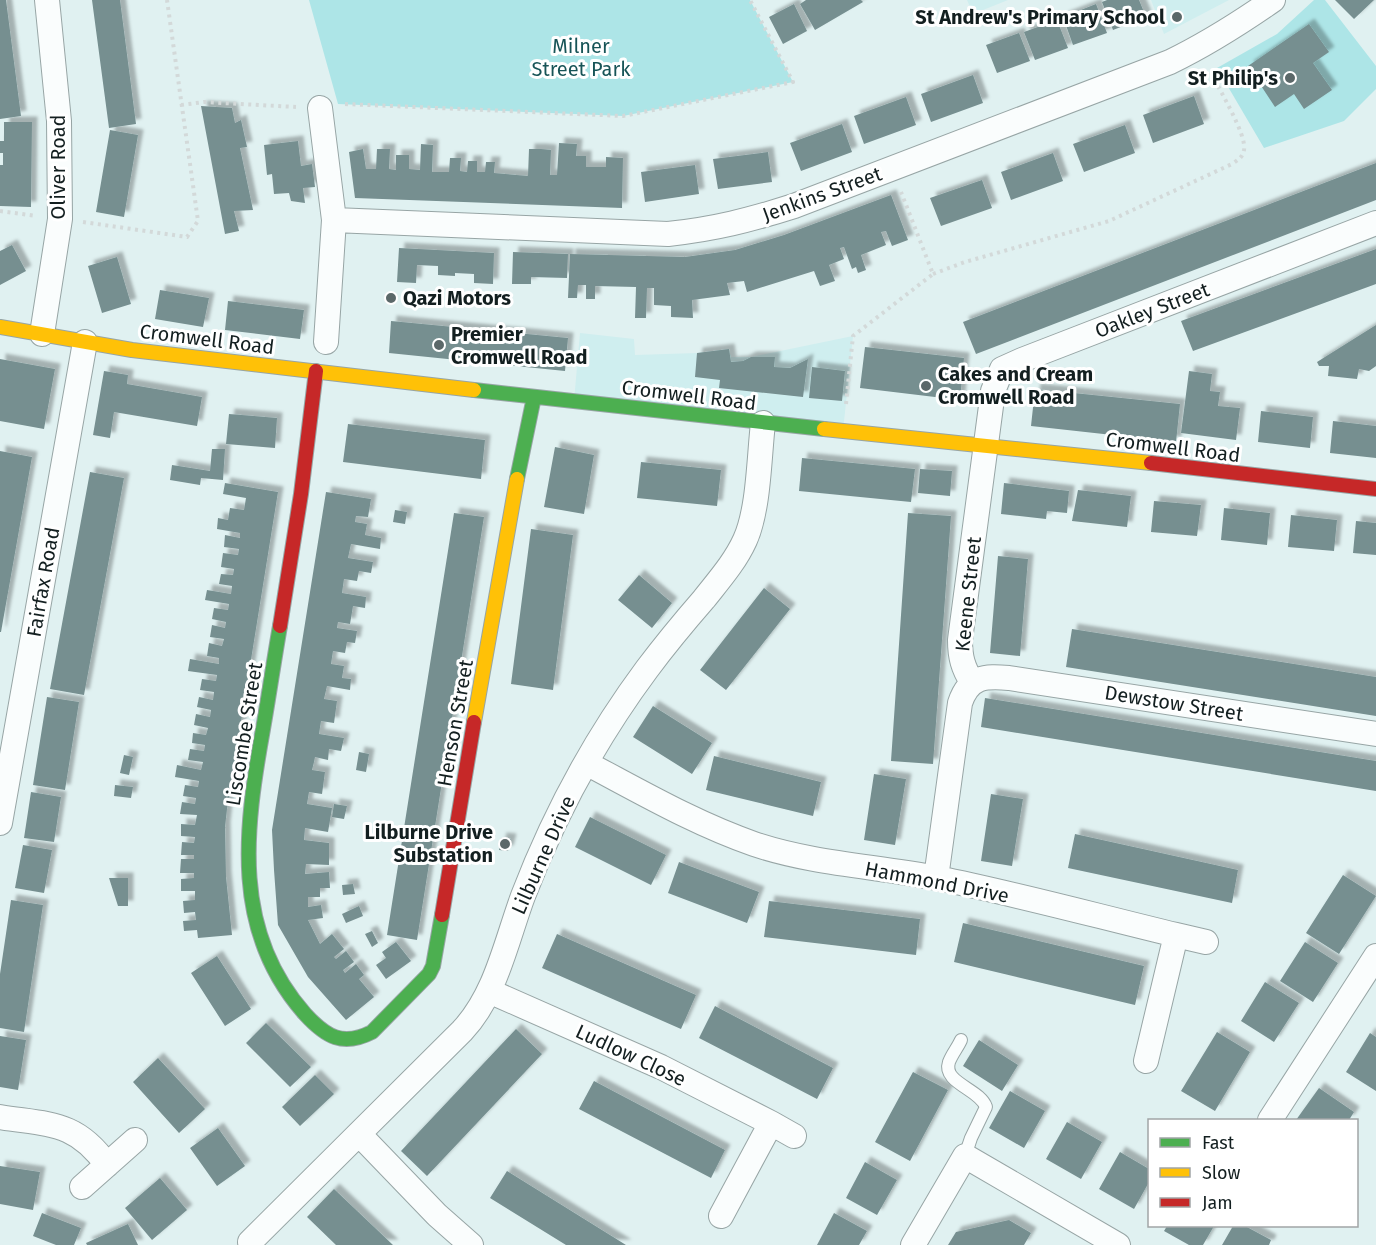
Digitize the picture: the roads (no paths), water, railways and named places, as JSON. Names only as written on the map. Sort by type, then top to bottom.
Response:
[{"type":"street","name":"Oliver Road","points":[[42,334],[60,219],[59,121],[47,0]]},
{"type":"street","name":"Jenkins Street","points":[[334,220],[668,234],[711,229],[795,206],[1170,62],[1244,21],[1273,0]]},
{"type":"street","points":[[320,108],[334,220],[326,342]]},
{"type":"street","name":"Oakley Street","points":[[986,446],[993,391],[1002,369],[1376,223]]},
{"type":"street","name":"Cromwell Road","points":[[0,327],[132,350],[763,423],[1044,451],[1376,489]]},
{"type":"street","name":"Fairfax Road","points":[[0,823],[85,342]]},
{"type":"street","name":"Liscombe Street","points":[[316,371],[309,445],[253,796],[247,858],[258,933],[279,978],[305,1015],[327,1034],[338,1039],[350,1041],[361,1039],[372,1032]]},
{"type":"street","name":"Henson Street","points":[[372,1032],[429,974],[434,966],[507,529],[534,397]]},
{"type":"street","name":"Lilburne Drive","points":[[250,1242],[471,1022],[489,991],[524,894],[556,818],[602,734],[647,668],[737,556],[747,537],[753,510],[763,423]]},
{"type":"street","name":"Keene Street","points":[[972,682],[963,668],[960,640],[986,446]]},
{"type":"street","name":"Dewstow Street","points":[[972,682],[983,678],[1010,678],[1376,734]]},
{"type":"street","points":[[936,878],[958,711],[962,697],[972,682]]},
{"type":"street","name":"Hammond Drive","points":[[586,763],[691,819],[756,844],[829,863],[936,878],[1206,942]]},
{"type":"street","points":[[1146,1061],[1176,935]]},
{"type":"street","points":[[1271,1119],[1376,956]]},
{"type":"street","name":"Ludlow Close","points":[[489,991],[661,1067],[794,1136]]},
{"type":"street","points":[[0,1118],[53,1125],[72,1132],[89,1143],[107,1165]]},
{"type":"street","points":[[720,1216],[771,1123]]},
{"type":"street","points":[[359,1134],[436,1215],[471,1245]]},
{"type":"street","points":[[82,1187],[135,1140]]},
{"type":"street","points":[[913,1245],[965,1156],[1118,1245]]},
{"type":"lane","points":[[962,1041],[949,1062],[948,1071],[952,1077],[984,1100],[986,1107],[965,1156]]},
{"type":"place","name":"St Andrew's Primary School","points":[[1177,17]]},
{"type":"place","name":"St Philip's","points":[[1290,78]]},
{"type":"place","name":"Qazi Motors","points":[[391,298]]},
{"type":"place","name":"Premier Cromwell Road","points":[[439,345]]},
{"type":"place","name":"Cakes and Cream Cromwell Road","points":[[926,386]]},
{"type":"place","name":"Lilburne Drive Substation","points":[[505,844]]},
{"type":"park label","name":"Milner Street Park","points":[[581,58]]}]
